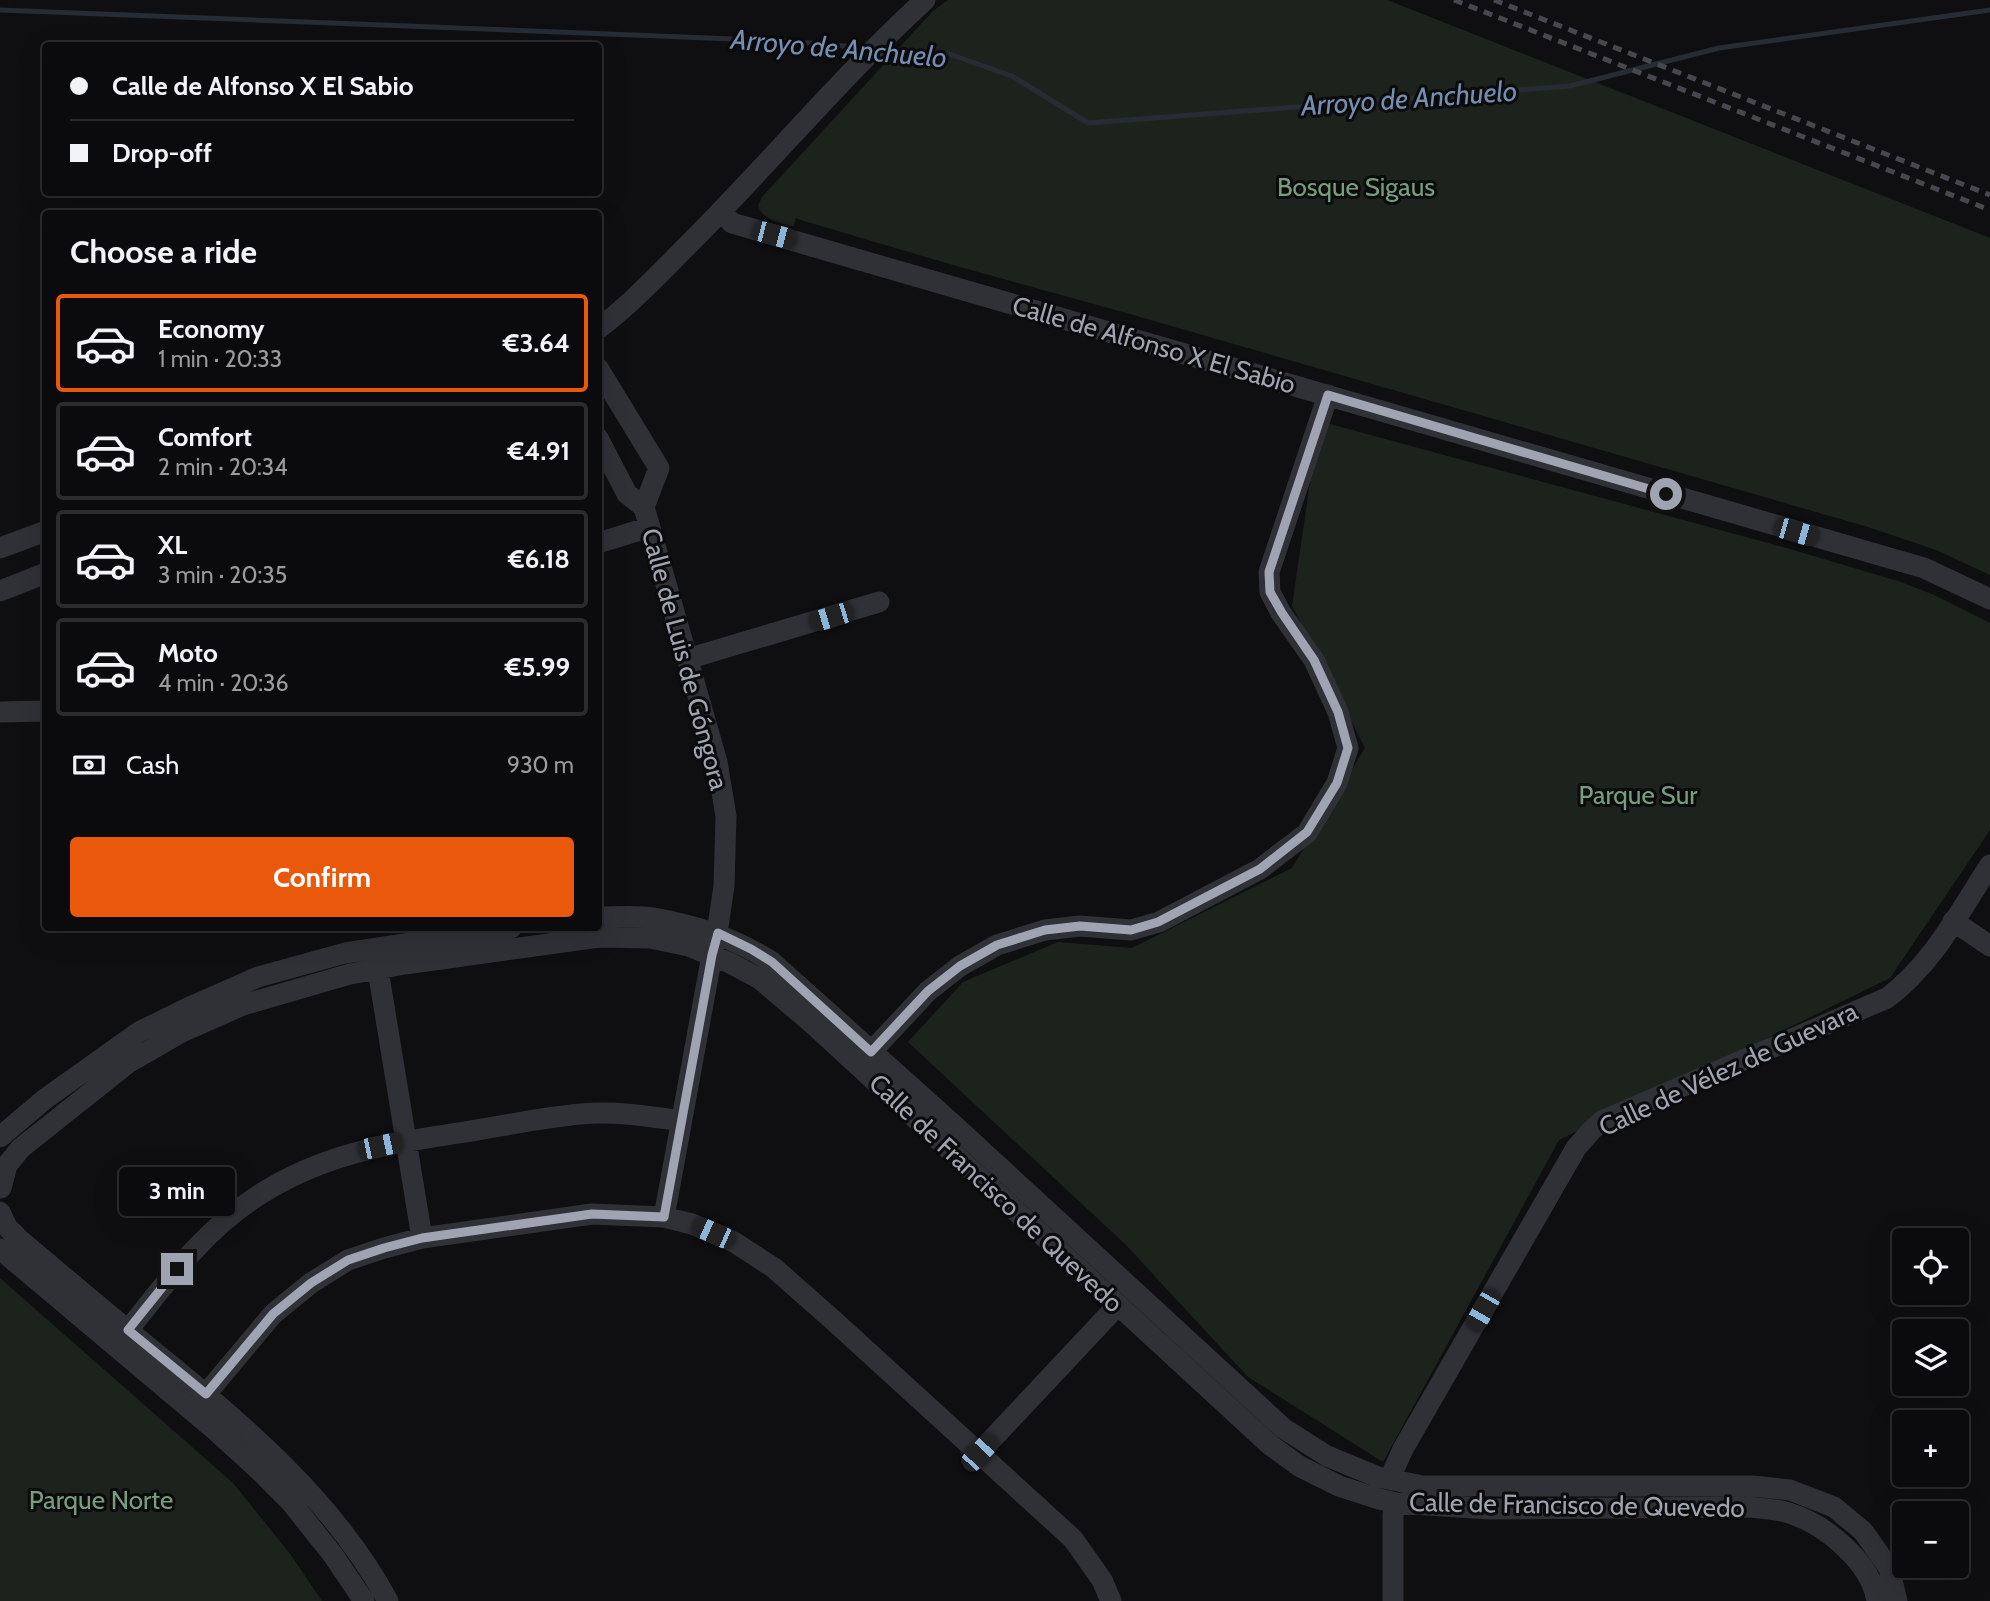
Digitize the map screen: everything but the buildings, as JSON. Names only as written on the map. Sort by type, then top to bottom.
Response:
[{"type":"street","points":[[602,326],[618,314],[721,211],[925,0]]},
{"type":"street","name":"Calle de Alfonso X El Sabio","points":[[721,211],[732,223],[1924,569],[1990,598]]},
{"type":"street","name":"Calle de Luis de Góngora","points":[[602,375],[659,468],[647,517],[717,762],[726,816],[724,887],[718,933],[664,1217]]},
{"type":"street","points":[[871,1052],[928,991],[960,966],[997,945],[1045,930],[1080,926],[1131,930],[1158,922],[1260,869],[1307,832],[1337,783],[1348,748],[1338,712],[1314,660],[1270,592],[1269,572],[1328,395]]},
{"type":"street","points":[[602,446],[627,494],[647,517],[602,541]]},
{"type":"street","points":[[0,548],[42,532]]},
{"type":"street","points":[[0,591],[42,575]]},
{"type":"street","points":[[687,659],[879,603]]},
{"type":"street","points":[[0,712],[42,710]]},
{"type":"street","name":"Calle de Vélez de Guevara","points":[[1392,1480],[1403,1449],[1576,1148],[1592,1130],[1602,1121],[1887,998],[1906,983],[1953,921],[1990,865]]},
{"type":"street","name":"Calle de Francisco de Quevedo","points":[[602,917],[652,918],[718,933],[772,962],[1283,1428],[1327,1456],[1378,1477],[1423,1486],[1752,1486],[1790,1490],[1834,1507],[1863,1531],[1889,1568],[1897,1601]]},
{"type":"street","points":[[1953,921],[1990,946]]},
{"type":"street","points":[[0,1137],[45,1099],[139,1032],[258,977],[345,953],[492,931]]},
{"type":"street","name":"Calle de Francisco de Quevedo","points":[[0,1192],[7,1166],[20,1149],[128,1063],[182,1032],[243,1005],[350,974],[599,937],[650,938],[688,946],[760,979],[814,1025],[1269,1444],[1299,1466],[1339,1486],[1396,1503],[1490,1509],[1751,1507],[1788,1513],[1822,1528],[1855,1556],[1875,1591],[1877,1601]]},
{"type":"street","points":[[378,970],[422,1238]]},
{"type":"street","points":[[128,1330],[210,1233],[253,1198],[284,1179],[342,1155],[406,1140],[583,1114],[681,1121]]},
{"type":"street","points":[[0,1212],[7,1227],[20,1240],[206,1394],[263,1444],[305,1486],[350,1541],[388,1601]]},
{"type":"street","points":[[206,1394],[273,1314],[311,1283],[348,1260],[422,1238],[592,1214],[664,1217],[692,1224],[734,1242],[774,1268],[1073,1539],[1102,1580],[1111,1601]]},
{"type":"street","points":[[0,1249],[260,1471],[290,1501],[333,1555],[364,1601]]},
{"type":"street","points":[[979,1453],[1118,1305]]},
{"type":"street","points":[[1393,1601],[1393,1515],[1396,1503]]},
{"type":"green space","name":"Bosque Sigaus","points":[[948,0],[1387,0],[1990,238],[1990,575],[1936,550],[1868,527],[796,218],[793,227],[764,215],[758,206],[762,197],[933,11]]},
{"type":"green space","name":"Parque Sur","points":[[1319,421],[1790,549],[1901,582],[1990,623],[1990,830],[1890,978],[1559,1140],[1383,1462],[1248,1377],[1126,1245],[908,1042],[963,982],[1058,942],[1132,948],[1292,868],[1365,748],[1292,606]]},
{"type":"green space","name":"Parque Norte","points":[[0,1278],[233,1483],[291,1555],[322,1601],[0,1601]]},
{"type":"waterway","name":"Arroyo de Anchuelo","points":[[0,10],[786,41],[867,48]]},
{"type":"waterway","name":"Arroyo de Anchuelo","points":[[884,49],[949,54],[1012,76],[1088,123],[1570,86],[1719,48],[1990,10]]},
{"type":"railway","points":[[1454,0],[1990,210]]},
{"type":"railway","points":[[1494,0],[1990,195]]},
{"type":"route","points":[[177,1269],[128,1330],[206,1394],[273,1314],[311,1283],[348,1260],[422,1238],[592,1214],[664,1217],[718,933],[772,962],[871,1052],[928,991],[960,966],[997,945],[1045,930],[1080,926],[1131,930],[1158,922],[1260,869],[1307,832],[1337,783],[1348,748],[1338,712],[1314,660],[1270,592],[1269,572],[1328,395],[1666,494]]}]
